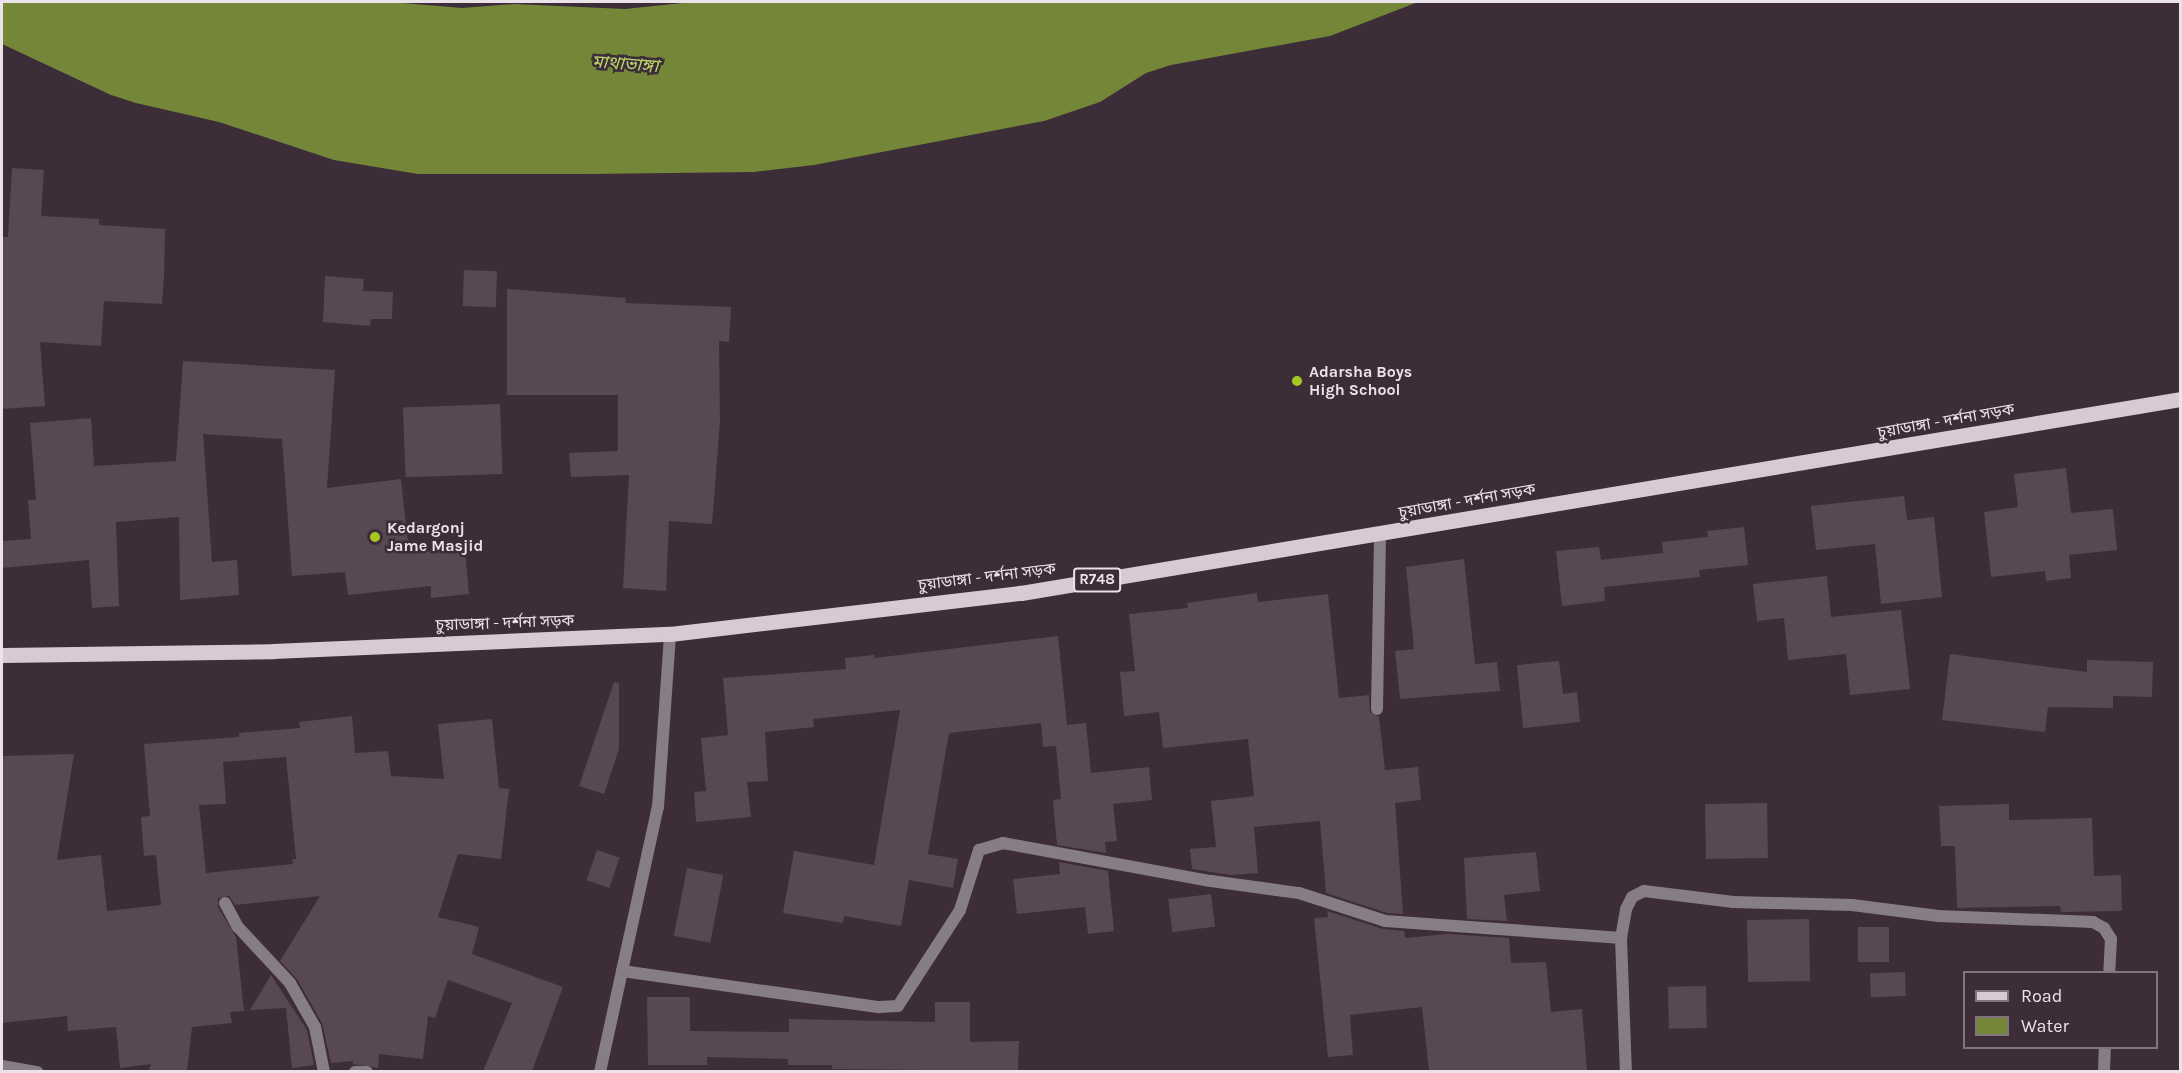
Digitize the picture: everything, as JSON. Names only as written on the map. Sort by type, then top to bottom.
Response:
[{"type":"main road","name":"চুয়াডাঙ্গা - দর্শনা সড়ক","points":[[2,655],[273,651],[670,634],[1021,593],[2181,399]]},
{"type":"street","points":[[1377,709],[1380,534]]},
{"type":"street","points":[[600,1071],[658,807],[670,634]]},
{"type":"street","points":[[622,971],[879,1007],[898,1006],[960,910],[979,850],[1003,843],[1211,881],[1299,893],[1385,921],[1621,938]]},
{"type":"street","points":[[1626,1071],[1621,938],[1632,897],[1644,891],[1733,902],[1852,905],[1938,916],[2092,922],[2104,928],[2111,939],[2109,971]]},
{"type":"street","points":[[225,903],[238,927],[290,983],[315,1027],[324,1071]]},
{"type":"street","points":[[2104,1071],[2105,1049]]},
{"type":"street","points":[[2,1066],[37,1071]]},
{"type":"street","points":[[355,1071],[368,1071]]},
{"type":"water","name":"মাথাভাঙ্গা","points":[[2,2],[391,2],[462,8],[514,4],[625,9],[692,2],[1418,2],[1330,36],[1171,65],[1146,73],[1100,102],[1044,121],[814,165],[754,172],[418,174],[334,160],[219,122],[111,95],[2,44]]},
{"type":"building","points":[[12,168],[44,170],[41,216],[99,219],[99,225],[165,229],[164,278],[162,304],[104,301],[101,346],[40,342],[45,406],[2,409],[2,237],[8,237]]},
{"type":"building","points":[[464,270],[497,271],[496,307],[463,306]]},
{"type":"building","points":[[325,276],[364,279],[363,291],[393,292],[392,319],[371,319],[370,326],[323,322]]},
{"type":"building","points":[[507,289],[626,298],[625,303],[731,307],[729,342],[719,341],[720,422],[712,524],[669,521],[666,591],[623,588],[629,475],[571,477],[569,453],[618,451],[618,395],[507,395]]},
{"type":"building","points":[[183,361],[335,370],[327,488],[401,479],[409,552],[465,550],[469,594],[431,598],[431,586],[348,595],[345,572],[292,576],[282,439],[203,434],[212,562],[237,560],[239,595],[180,600],[179,517],[116,522],[119,606],[92,608],[89,560],[2,568],[2,541],[31,539],[28,500],[36,500],[30,423],[91,418],[94,466],[176,461]]},
{"type":"building","points":[[500,404],[502,474],[406,477],[403,407]]},
{"type":"building","points":[[2066,468],[2071,513],[2113,509],[2117,550],[2069,555],[2071,578],[2046,581],[2045,571],[1991,577],[1984,512],[2018,507],[2014,474]]},
{"type":"building","points":[[1904,496],[1907,520],[1934,517],[1942,597],[1881,604],[1875,544],[1816,550],[1811,506]]},
{"type":"building","points":[[1744,527],[1748,565],[1699,570],[1700,577],[1604,587],[1605,601],[1562,606],[1556,551],[1599,547],[1601,560],[1663,553],[1662,542],[1708,537],[1707,531]]},
{"type":"building","points":[[1464,559],[1475,664],[1497,662],[1500,691],[1400,699],[1395,651],[1414,649],[1406,567]]},
{"type":"building","points":[[1827,576],[1831,617],[1901,610],[1910,689],[1850,695],[1846,654],[1788,660],[1784,618],[1757,621],[1753,584]]},
{"type":"building","points":[[1257,593],[1258,602],[1328,594],[1339,698],[1369,695],[1370,712],[1379,717],[1385,770],[1418,767],[1421,800],[1395,803],[1403,914],[1387,913],[1326,893],[1320,821],[1254,827],[1258,873],[1231,875],[1192,869],[1190,849],[1216,847],[1211,801],[1254,796],[1248,739],[1163,748],[1159,712],[1124,716],[1120,672],[1135,671],[1129,614],[1188,608],[1187,603]]},
{"type":"building","points":[[1058,636],[1067,725],[1086,723],[1091,773],[1149,767],[1152,800],[1113,804],[1117,841],[1105,842],[1106,853],[1057,845],[1053,800],[1061,799],[1056,746],[1043,747],[1041,723],[949,733],[928,854],[958,859],[953,888],[909,880],[901,926],[844,916],[843,923],[783,913],[794,851],[874,865],[900,710],[813,719],[814,727],[765,732],[768,781],[747,782],[751,817],[696,822],[694,792],[706,791],[701,738],[728,735],[723,678],[846,669],[845,658],[874,655],[874,658]]},
{"type":"building","points":[[1950,654],[2087,672],[2087,660],[2153,662],[2152,697],[2113,696],[2113,708],[2048,707],[2045,732],[1942,720]]},
{"type":"building","points":[[1559,661],[1563,694],[1577,692],[1580,722],[1523,728],[1517,665]]},
{"type":"building","points":[[614,682],[619,683],[619,749],[604,794],[579,786]]},
{"type":"building","points":[[352,716],[355,753],[388,751],[391,776],[444,779],[438,724],[492,719],[499,788],[509,789],[501,859],[458,854],[438,917],[479,927],[472,954],[563,987],[532,1071],[483,1071],[512,1003],[448,980],[435,1018],[428,1016],[423,1059],[379,1054],[378,1068],[353,1064],[353,1061],[331,1063],[322,1023],[297,979],[280,961],[320,896],[235,905],[229,896],[218,898],[218,907],[236,937],[244,1011],[230,1012],[232,1023],[192,1027],[187,1071],[149,1071],[151,1064],[120,1068],[116,1027],[68,1031],[67,1016],[2,1023],[2,756],[74,754],[57,860],[101,855],[107,911],[161,905],[156,855],[144,856],[141,817],[150,816],[144,744],[239,737],[239,733],[300,728],[299,722]],"holes":[[[286,757],[296,859],[292,859],[293,864],[206,873],[199,805],[226,804],[223,762]]]},
{"type":"building","points":[[1767,803],[1768,858],[1706,859],[1705,804]]},
{"type":"building","points":[[2009,804],[2009,820],[2092,818],[2094,876],[2121,875],[2122,911],[2061,912],[2060,906],[1957,908],[1955,846],[1941,846],[1939,806]]},
{"type":"building","points":[[597,850],[620,858],[609,888],[587,880]]},
{"type":"building","points":[[1536,852],[1540,891],[1504,895],[1507,921],[1467,919],[1464,858]]},
{"type":"building","points":[[1059,862],[1108,871],[1114,931],[1088,934],[1085,907],[1017,914],[1013,879],[1060,874]]},
{"type":"building","points":[[687,868],[723,875],[710,943],[674,936]]},
{"type":"building","points":[[1211,894],[1215,927],[1172,932],[1168,899]]},
{"type":"building","points":[[1327,911],[1383,929],[1404,931],[1405,938],[1448,934],[1509,938],[1511,963],[1546,962],[1551,1012],[1582,1009],[1587,1071],[1429,1071],[1422,1007],[1350,1015],[1353,1055],[1328,1057],[1314,918],[1328,917]]},
{"type":"building","points":[[1809,919],[1810,981],[1748,982],[1747,920]]},
{"type":"building","points":[[1858,927],[1889,927],[1889,962],[1858,962]]},
{"type":"building","points":[[1905,972],[1906,996],[1871,997],[1870,973]]},
{"type":"building","points":[[271,975],[307,1030],[314,1065],[292,1068],[286,1008],[250,1010]]},
{"type":"building","points":[[1706,986],[1707,1028],[1669,1029],[1668,987]]},
{"type":"building","points":[[647,997],[690,997],[690,1031],[789,1032],[789,1019],[935,1022],[935,1002],[970,1002],[970,1042],[1019,1041],[1018,1071],[832,1069],[832,1065],[788,1065],[788,1059],[707,1057],[707,1065],[648,1065]]},
{"type":"place","name":"Adarsha Boys High School","points":[[1297,381]]},
{"type":"place","name":"Kedargonj Jame Masjid","points":[[375,537]]}]
